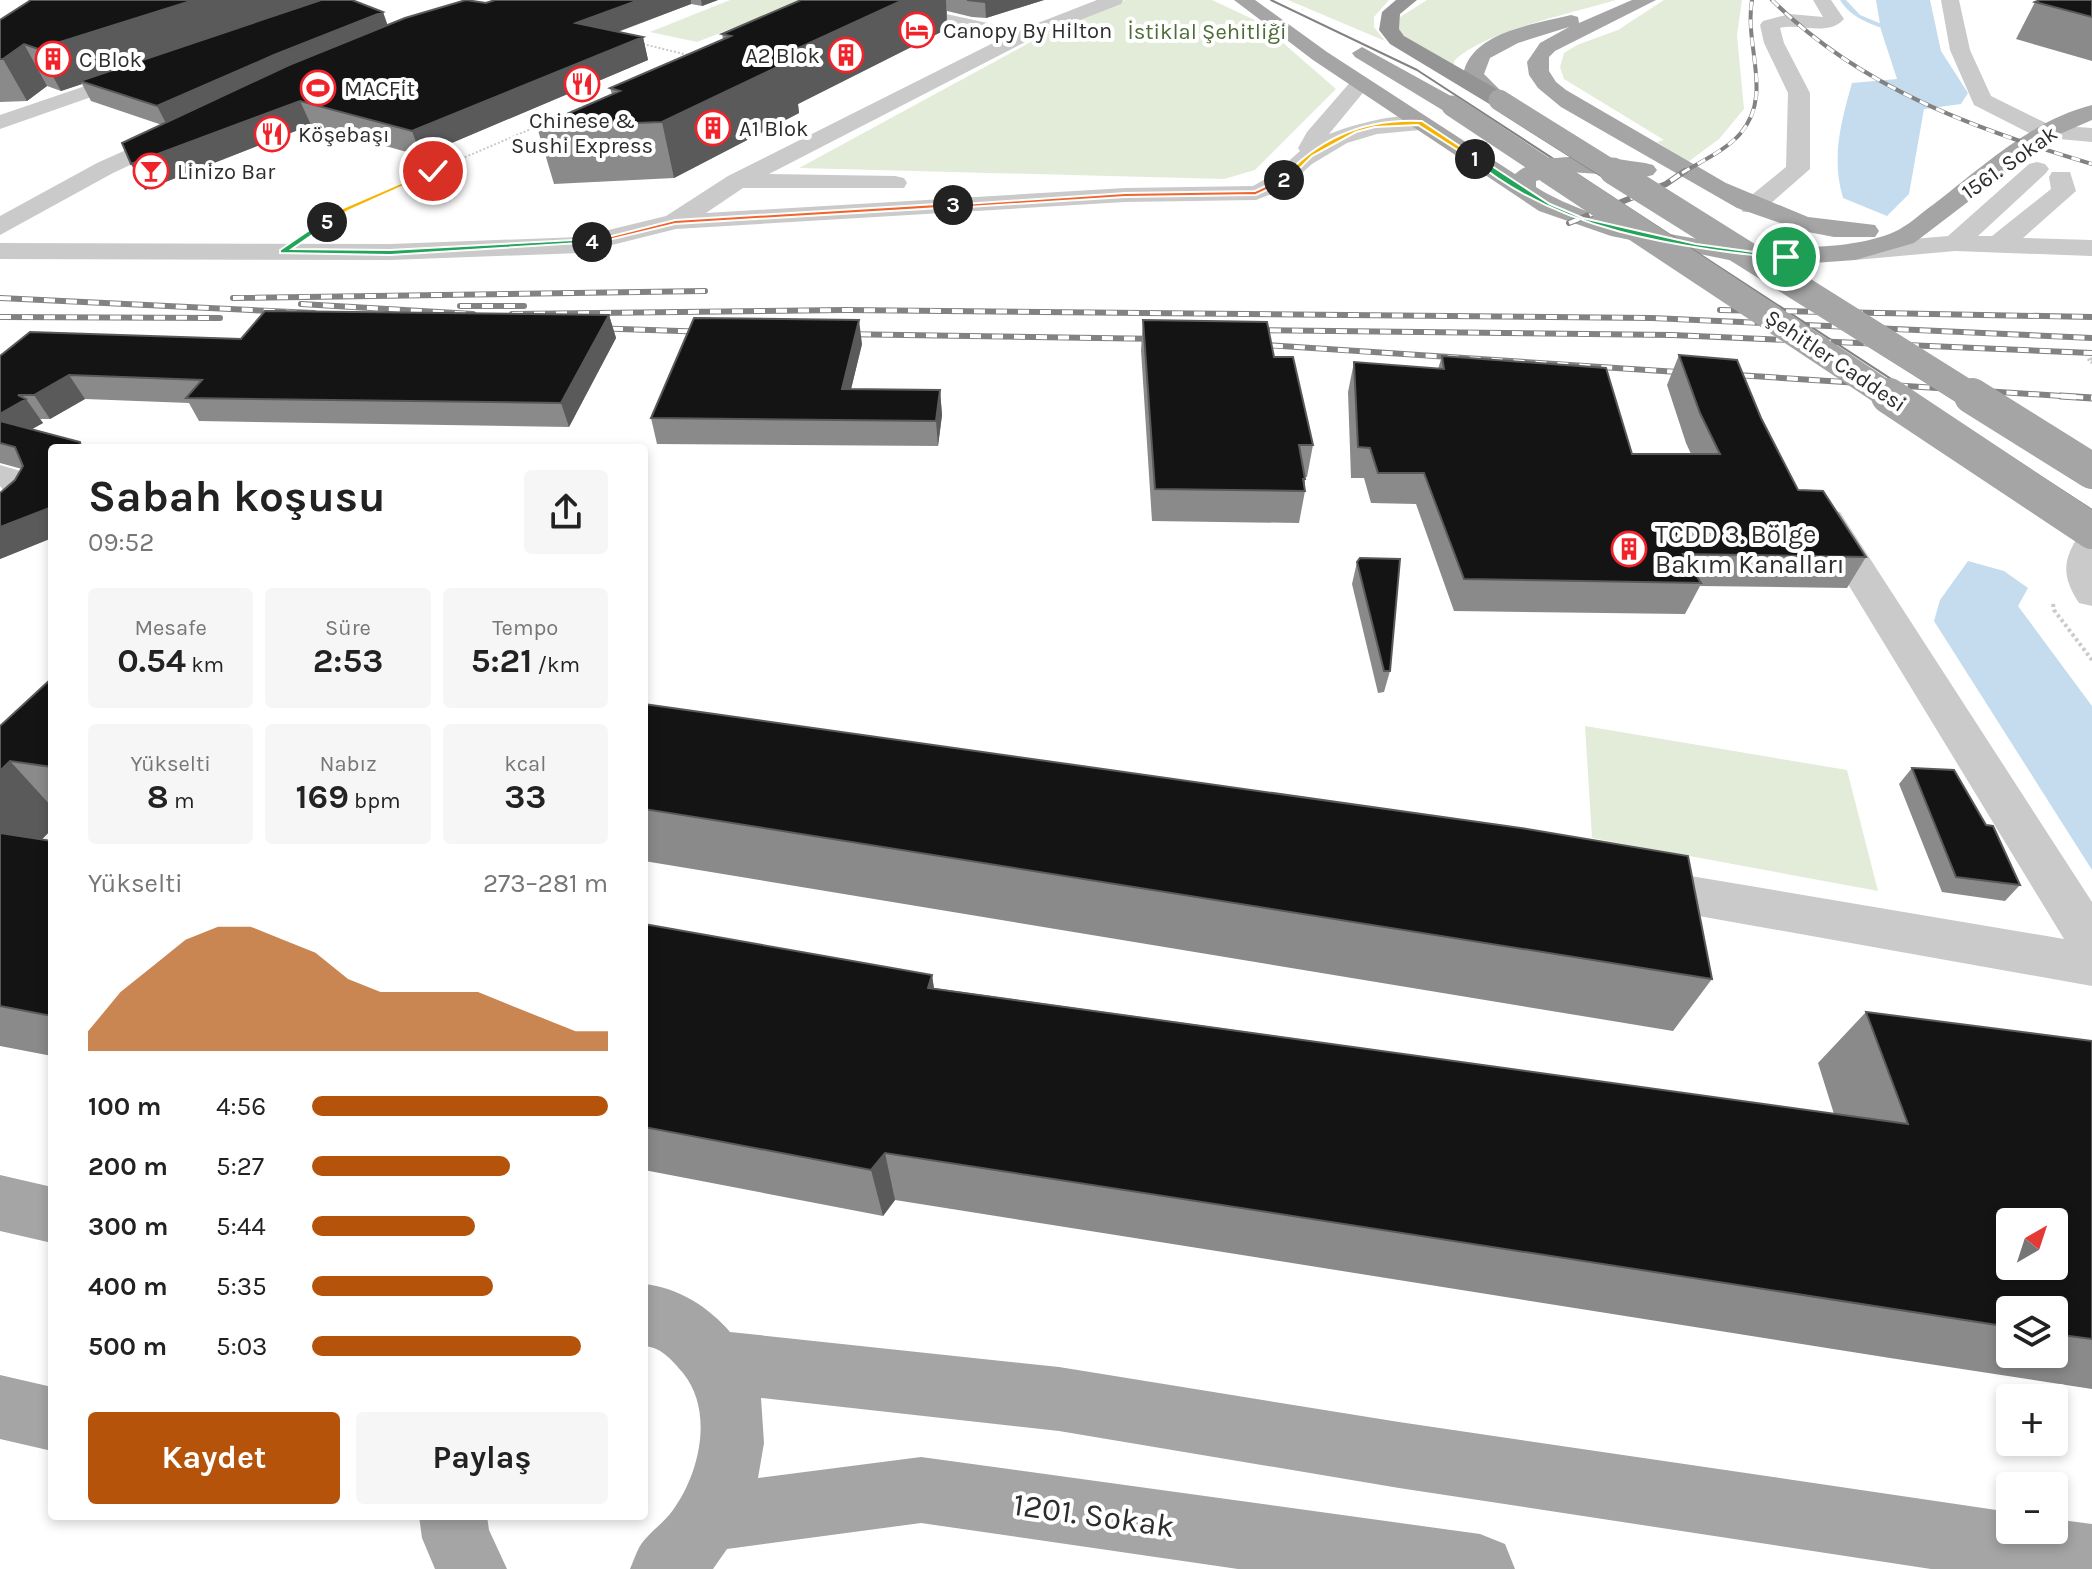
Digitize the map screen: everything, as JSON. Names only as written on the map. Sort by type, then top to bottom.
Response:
[{"type":"highway","points":[[1408,0],[1391,12],[1389,30],[1397,40],[1499,100]]},
{"type":"main road","name":"Şehitler Caddesi","points":[[1245,0],[1336,40],[1452,106],[2092,531]]},
{"type":"main road","points":[[1245,0],[1420,123],[1532,196],[1581,219],[1638,234],[1679,237],[1713,231],[1726,223],[1732,209],[1731,198],[1719,189],[1655,171],[1575,165],[1549,168],[1526,176],[1522,184],[1532,196]]},
{"type":"main road","name":"Şehitler Caddesi","points":[[1644,0],[1503,42],[1482,52],[1472,66],[1473,76],[1499,100],[2092,471]]},
{"type":"main road","points":[[1644,0],[1553,43],[1541,52],[1538,71],[1548,87],[1752,207],[1802,225],[1854,231],[1884,229],[1931,218]]},
{"type":"main road","name":"1561. Sokak","points":[[1638,234],[1696,247],[1766,256],[1855,252],[1905,237],[2045,132],[2092,112]]},
{"type":"main road","points":[[0,1203],[48,1214]]},
{"type":"main road","points":[[648,1315],[688,1332],[715,1362],[729,1395],[732,1433],[725,1476],[680,1554]]},
{"type":"main road","points":[[715,1362],[1059,1399],[1399,1455],[2092,1559]]},
{"type":"main road","points":[[0,1407],[48,1418]]},
{"type":"main road","name":"1201. Sokak","points":[[680,1554],[921,1490],[1480,1569]]},
{"type":"street","points":[[855,0],[1022,36]]},
{"type":"street","points":[[675,222],[737,181],[1022,36],[1114,0]]},
{"type":"street","points":[[1752,207],[1798,169],[1799,94],[1791,68],[1770,40],[1770,25],[1790,20],[1827,23],[1834,19],[1822,0]]},
{"type":"street","points":[[1950,0],[1960,50],[1982,100],[2045,132],[2092,135]]},
{"type":"street","points":[[1960,50],[1973,0]]},
{"type":"street","points":[[106,86],[104,73],[116,60]]},
{"type":"street","points":[[0,122],[163,66]]},
{"type":"street","points":[[1309,155],[1315,137],[1360,83]]},
{"type":"street","points":[[0,227],[105,168],[204,122]]},
{"type":"street","points":[[0,251],[390,252],[580,245],[675,222],[1125,195],[1256,193],[1274,187],[1290,176],[1309,155],[1354,130],[1375,125],[1420,123]]},
{"type":"street","points":[[2010,157],[2092,186]]},
{"type":"street","points":[[1955,243],[2049,173]]},
{"type":"street","points":[[1998,245],[2064,191],[2049,173]]},
{"type":"street","points":[[737,181],[1048,185],[1125,195]]},
{"type":"street","points":[[2053,246],[2082,222]]},
{"type":"street","points":[[1855,252],[1955,243],[2092,248]]},
{"type":"street","points":[[0,475],[19,481],[21,491],[14,502],[0,511]]},
{"type":"street","points":[[1822,512],[2092,943]]},
{"type":"street","points":[[2092,543],[2083,559],[2082,573],[2092,594]]},
{"type":"street","points":[[1604,880],[2092,965]]},
{"type":"path","points":[[638,43],[696,57],[682,64]]},
{"type":"path","points":[[283,252],[345,209],[623,89]]},
{"type":"green space","points":[[730,0],[805,0],[697,42],[650,32]]},
{"type":"green space","name":"İstiklal Şehitliği","points":[[1125,0],[1212,0],[1259,22],[1336,89],[1255,170],[1224,179],[799,168],[1051,31]]},
{"type":"green space","points":[[1288,0],[1389,0],[1374,17],[1374,27],[1385,41]]},
{"type":"green space","points":[[1427,0],[1616,0],[1507,32],[1468,50],[1454,61],[1454,68],[1410,43],[1398,28],[1400,17]]},
{"type":"green space","points":[[1664,0],[1742,0],[1737,35],[1744,109],[1719,139],[1688,162],[1657,142],[1664,140],[1564,79],[1560,67],[1564,53],[1618,30]]},
{"type":"green space","points":[[1585,726],[1847,770],[1878,891],[1592,838]]},
{"type":"water","points":[[1876,0],[1930,0],[1941,51],[1968,93],[1961,104],[1924,109],[1909,194],[1887,216],[1843,198],[1838,169],[1841,126],[1852,83],[1897,79],[1881,30]]},
{"type":"water","points":[[1968,561],[2004,571],[2028,588],[2018,606],[2092,706],[2092,870],[1934,621],[1940,600]]},
{"type":"building","points":[[31,0],[194,0],[38,49],[24,44],[0,59],[0,20]]},
{"type":"building","points":[[321,0],[352,0],[383,12],[157,106],[80,81]]},
{"type":"building","points":[[466,0],[486,3],[495,0],[639,0],[576,23],[643,37],[412,131],[300,101],[131,164],[122,143],[289,65],[405,18]]},
{"type":"building","points":[[801,0],[903,0],[779,57],[792,60],[662,122],[537,127],[620,91],[610,88],[731,36],[722,34]]},
{"type":"building","points":[[2092,0],[2092,17],[2035,2]]},
{"type":"building","points":[[265,311],[609,315],[561,403],[186,398],[202,380],[69,375],[34,395],[18,395],[26,399],[0,414],[0,356],[30,332],[241,339]]},
{"type":"building","points":[[694,318],[859,320],[842,389],[940,390],[936,421],[651,418]]},
{"type":"building","points":[[1143,320],[1267,322],[1274,357],[1293,357],[1313,445],[1299,445],[1305,491],[1155,489]]},
{"type":"building","points":[[1679,355],[1737,360],[1761,418],[1798,490],[1823,491],[1866,557],[1683,554],[1701,583],[1464,579],[1424,473],[1378,473],[1370,448],[1358,447],[1354,362],[1444,369],[1442,356],[1606,368],[1632,454],[1720,454],[1700,413]]},
{"type":"building","points":[[0,421],[80,444],[48,444],[48,509],[0,527],[0,493],[15,480],[23,466],[15,447],[0,443]]},
{"type":"building","points":[[1360,558],[1400,559],[1390,671],[1384,671],[1357,562]]},
{"type":"building","points":[[48,682],[48,766],[10,761],[0,771],[0,726]]},
{"type":"building","points":[[648,705],[1527,829],[1688,856],[1712,979],[648,810]]},
{"type":"building","points":[[1912,768],[1954,770],[1986,825],[1993,826],[2020,885],[1956,877]]},
{"type":"building","points":[[0,833],[48,840],[48,1015],[0,1006]]},
{"type":"building","points":[[648,925],[932,975],[928,988],[1908,1124],[1866,1012],[2092,1041],[2092,1339],[2068,1336],[2068,1296],[1996,1296],[1996,1325],[885,1153],[871,1170],[648,1128]]},
{"type":"waterway","points":[[1843,0],[1858,16],[1893,30]]},
{"type":"tram line","points":[[1271,0],[1417,70],[2092,510]]},
{"type":"tram line","points":[[1502,113],[2092,487]]},
{"type":"railway","points":[[1683,173],[1728,145],[1750,119],[1757,87],[1752,0]]},
{"type":"railway","points":[[1772,0],[1806,31],[1843,58],[1921,102],[2005,136],[2092,164]]},
{"type":"railway","points":[[1569,223],[1666,184],[1683,173]]},
{"type":"railway","points":[[233,298],[705,291]]},
{"type":"railway","points":[[0,298],[314,313]]},
{"type":"railway","points":[[301,304],[473,314]]},
{"type":"railway","points":[[460,306],[524,306]]},
{"type":"railway","points":[[512,314],[845,310],[1652,318],[2092,338]]},
{"type":"railway","points":[[1720,310],[2092,317]]},
{"type":"railway","points":[[0,317],[220,318]]},
{"type":"railway","points":[[590,328],[710,332]]},
{"type":"railway","points":[[1248,330],[1672,335],[2092,353]]},
{"type":"railway","points":[[838,334],[1162,339]]},
{"type":"railway","points":[[1250,344],[1693,373]]},
{"type":"railway","points":[[1721,374],[2092,398],[2061,396]]},
{"type":"place","name":"Canopy By Hilton","points":[[917,30]]},
{"type":"place","name":"A2 Blok","points":[[846,55]]},
{"type":"place","name":"C Blok","points":[[53,59]]},
{"type":"place","name":"Chinese & Sushi Express","points":[[582,84]]},
{"type":"place","name":"MACFit","points":[[318,88]]},
{"type":"place","name":"A1 Blok","points":[[713,128]]},
{"type":"place","name":"Köşebaşı","points":[[272,134]]},
{"type":"place","name":"Linizo Bar","points":[[151,171]]},
{"type":"place","name":"TCDD 3. Bölge Bakım Kanalları","points":[[1629,549]]},
{"type":"route","points":[[433,171],[345,209],[283,252],[390,252],[580,245],[675,222],[1125,195],[1256,193],[1274,187],[1290,176],[1309,155],[1354,130],[1375,125],[1420,123],[1548,206],[1581,219],[1696,247],[1786,257]]}]
